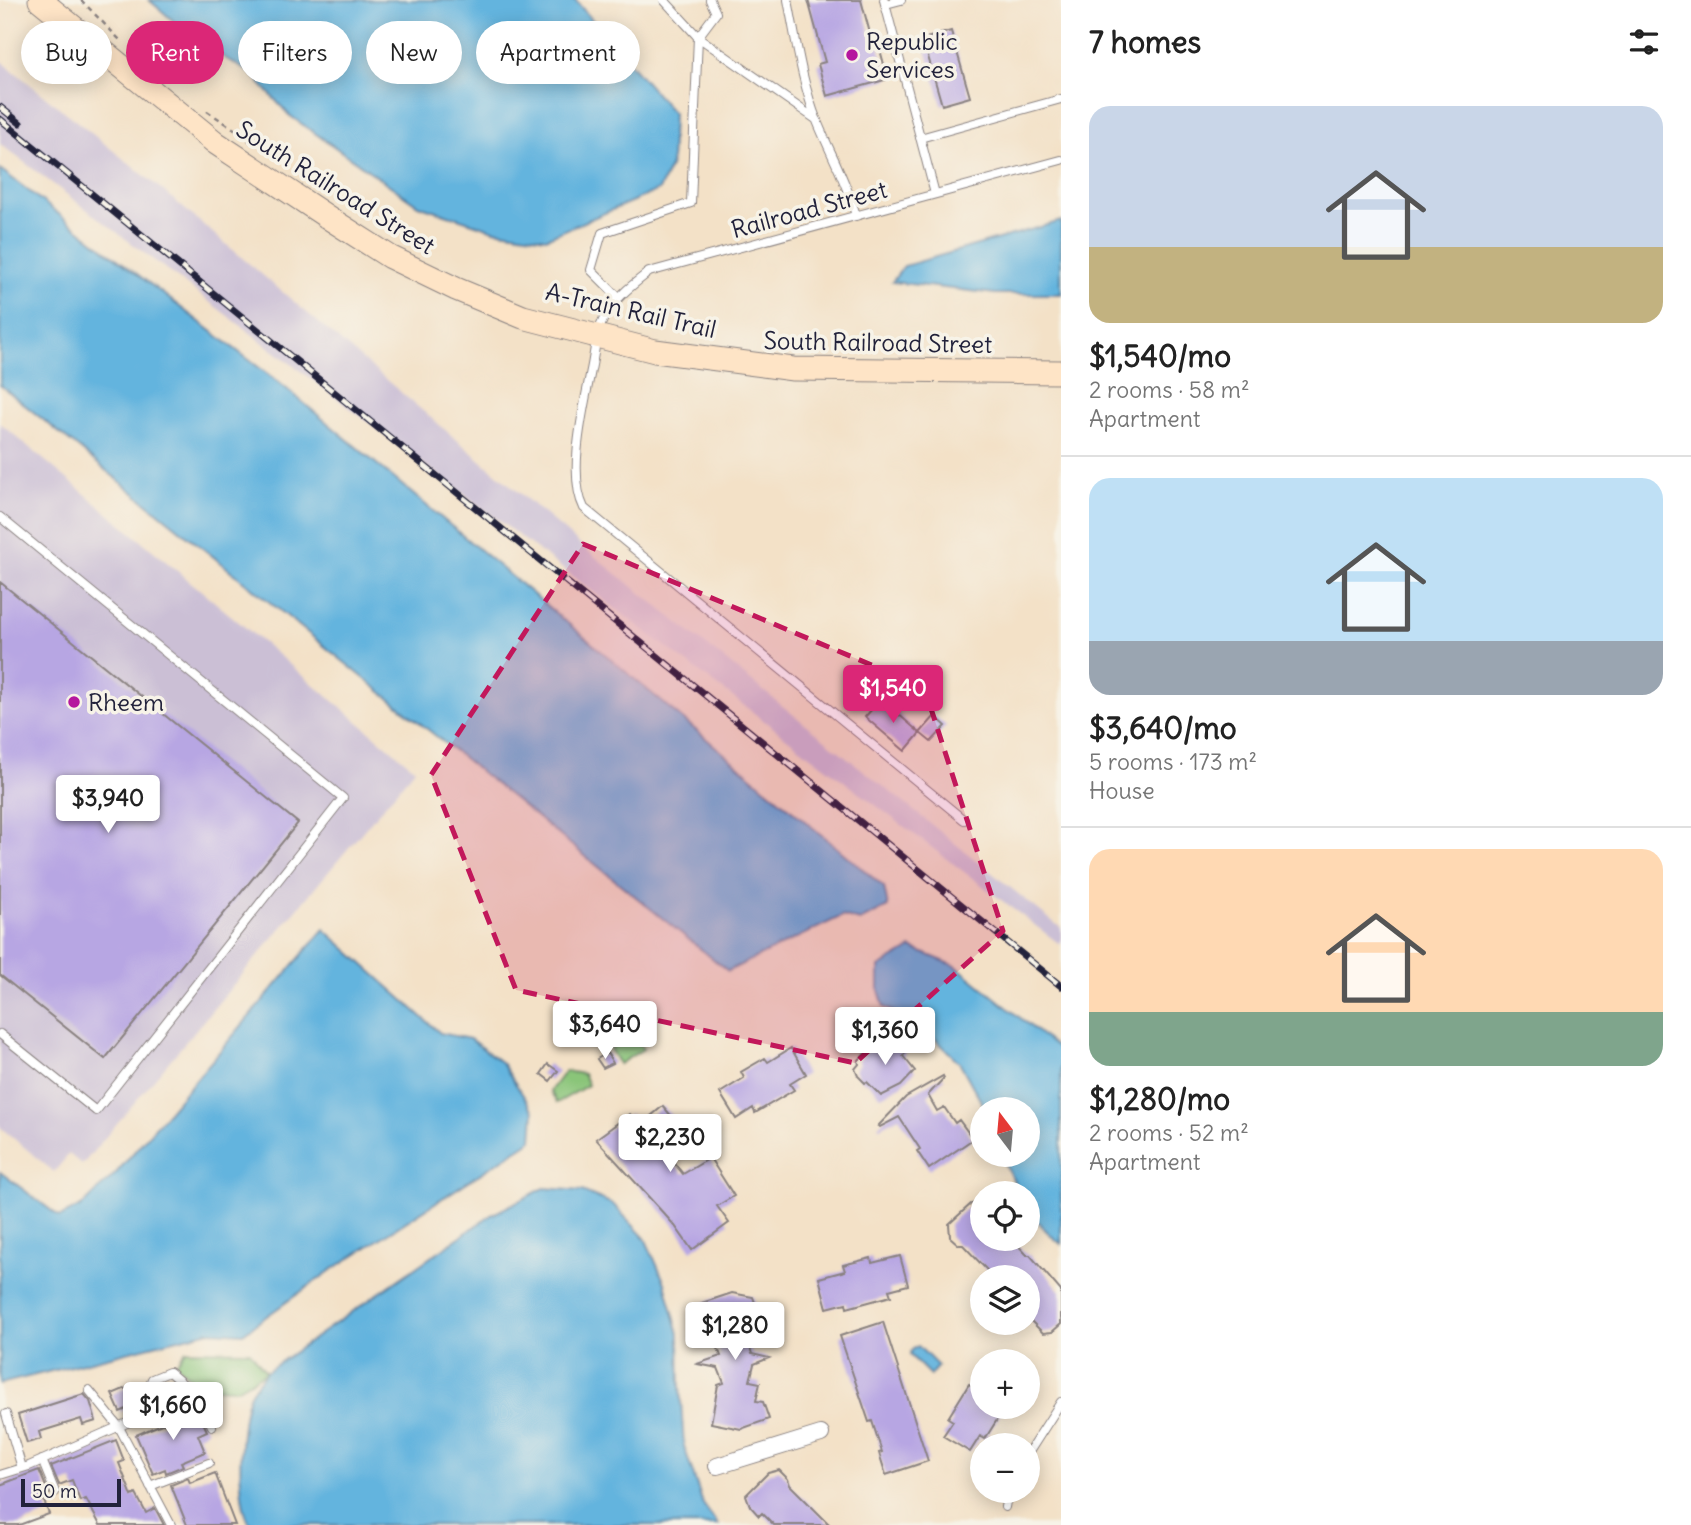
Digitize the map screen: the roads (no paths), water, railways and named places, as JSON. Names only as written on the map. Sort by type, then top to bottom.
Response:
[{"type":"street","name":"South Railroad Street","points":[[40,0],[216,143],[390,257],[523,317],[655,351],[793,369],[1061,372]]},
{"type":"street","points":[[717,1466],[821,1434]]},
{"type":"lane","points":[[664,0],[698,37],[817,120]]},
{"type":"lane","points":[[618,297],[591,270],[602,233],[691,203],[698,37],[716,13],[710,0]]},
{"type":"lane","points":[[788,0],[799,55],[817,120],[850,195],[856,216]]},
{"type":"lane","points":[[901,0],[885,2],[935,194]]},
{"type":"lane","points":[[920,138],[1061,99]]},
{"type":"lane","name":"Railroad Street","points":[[596,336],[618,297],[649,272],[1061,160]]},
{"type":"lane","points":[[596,336],[582,413],[577,476],[578,496],[584,508],[964,820]]},
{"type":"lane","points":[[0,517],[343,798],[96,1111],[0,1034]]},
{"type":"lane","points":[[154,1410],[146,1394],[152,1379],[169,1373],[183,1384],[177,1401]]},
{"type":"lane","points":[[89,1390],[119,1427],[171,1525]]},
{"type":"lane","points":[[0,1475],[42,1460],[177,1401],[198,1397],[212,1426]]},
{"type":"lane","points":[[1040,1435],[1061,1402]]},
{"type":"lane","points":[[6,1414],[22,1468]]},
{"type":"lane","points":[[42,1460],[55,1492]]},
{"type":"lane","points":[[150,1486],[209,1463]]},
{"type":"lane","points":[[1005,1507],[1006,1503]]},
{"type":"water","points":[[149,0],[575,0],[593,21],[476,21],[476,84],[640,84],[640,75],[673,113],[671,165],[659,190],[546,238],[494,230],[418,205],[289,115],[261,84],[352,84],[352,21],[238,21],[238,66],[224,57],[224,21],[174,21]]},
{"type":"water","points":[[0,169],[282,385],[884,887],[888,907],[860,921],[842,916],[728,971],[0,385]]},
{"type":"water","points":[[1061,221],[1061,294],[996,294],[892,282],[904,266]]},
{"type":"water","points":[[324,929],[440,1033],[470,1039],[502,1063],[534,1112],[532,1140],[330,1271],[243,1333],[210,1331],[0,1384],[0,1172],[60,1217],[83,1205],[117,1172]]},
{"type":"water","points":[[911,948],[956,966],[1061,1051],[1061,1244],[1040,1223],[1040,1181],[1014,1181],[1006,1167],[1040,1167],[1040,1097],[978,1097],[960,1063],[923,1027],[884,1007],[879,990],[879,967]]},
{"type":"water","points":[[544,1188],[582,1191],[613,1204],[645,1238],[665,1283],[679,1334],[684,1446],[703,1504],[718,1525],[251,1525],[243,1499],[241,1440],[250,1394],[266,1372],[491,1215]]},
{"type":"water","points":[[918,1346],[938,1366],[930,1375],[910,1355]]},
{"type":"railway","points":[[0,107],[20,123]]},
{"type":"railway","points":[[0,119],[1061,986]]},
{"type":"place","name":"Republic Services","points":[[852,55]]},
{"type":"place","name":"Rheem","points":[[74,702]]}]
